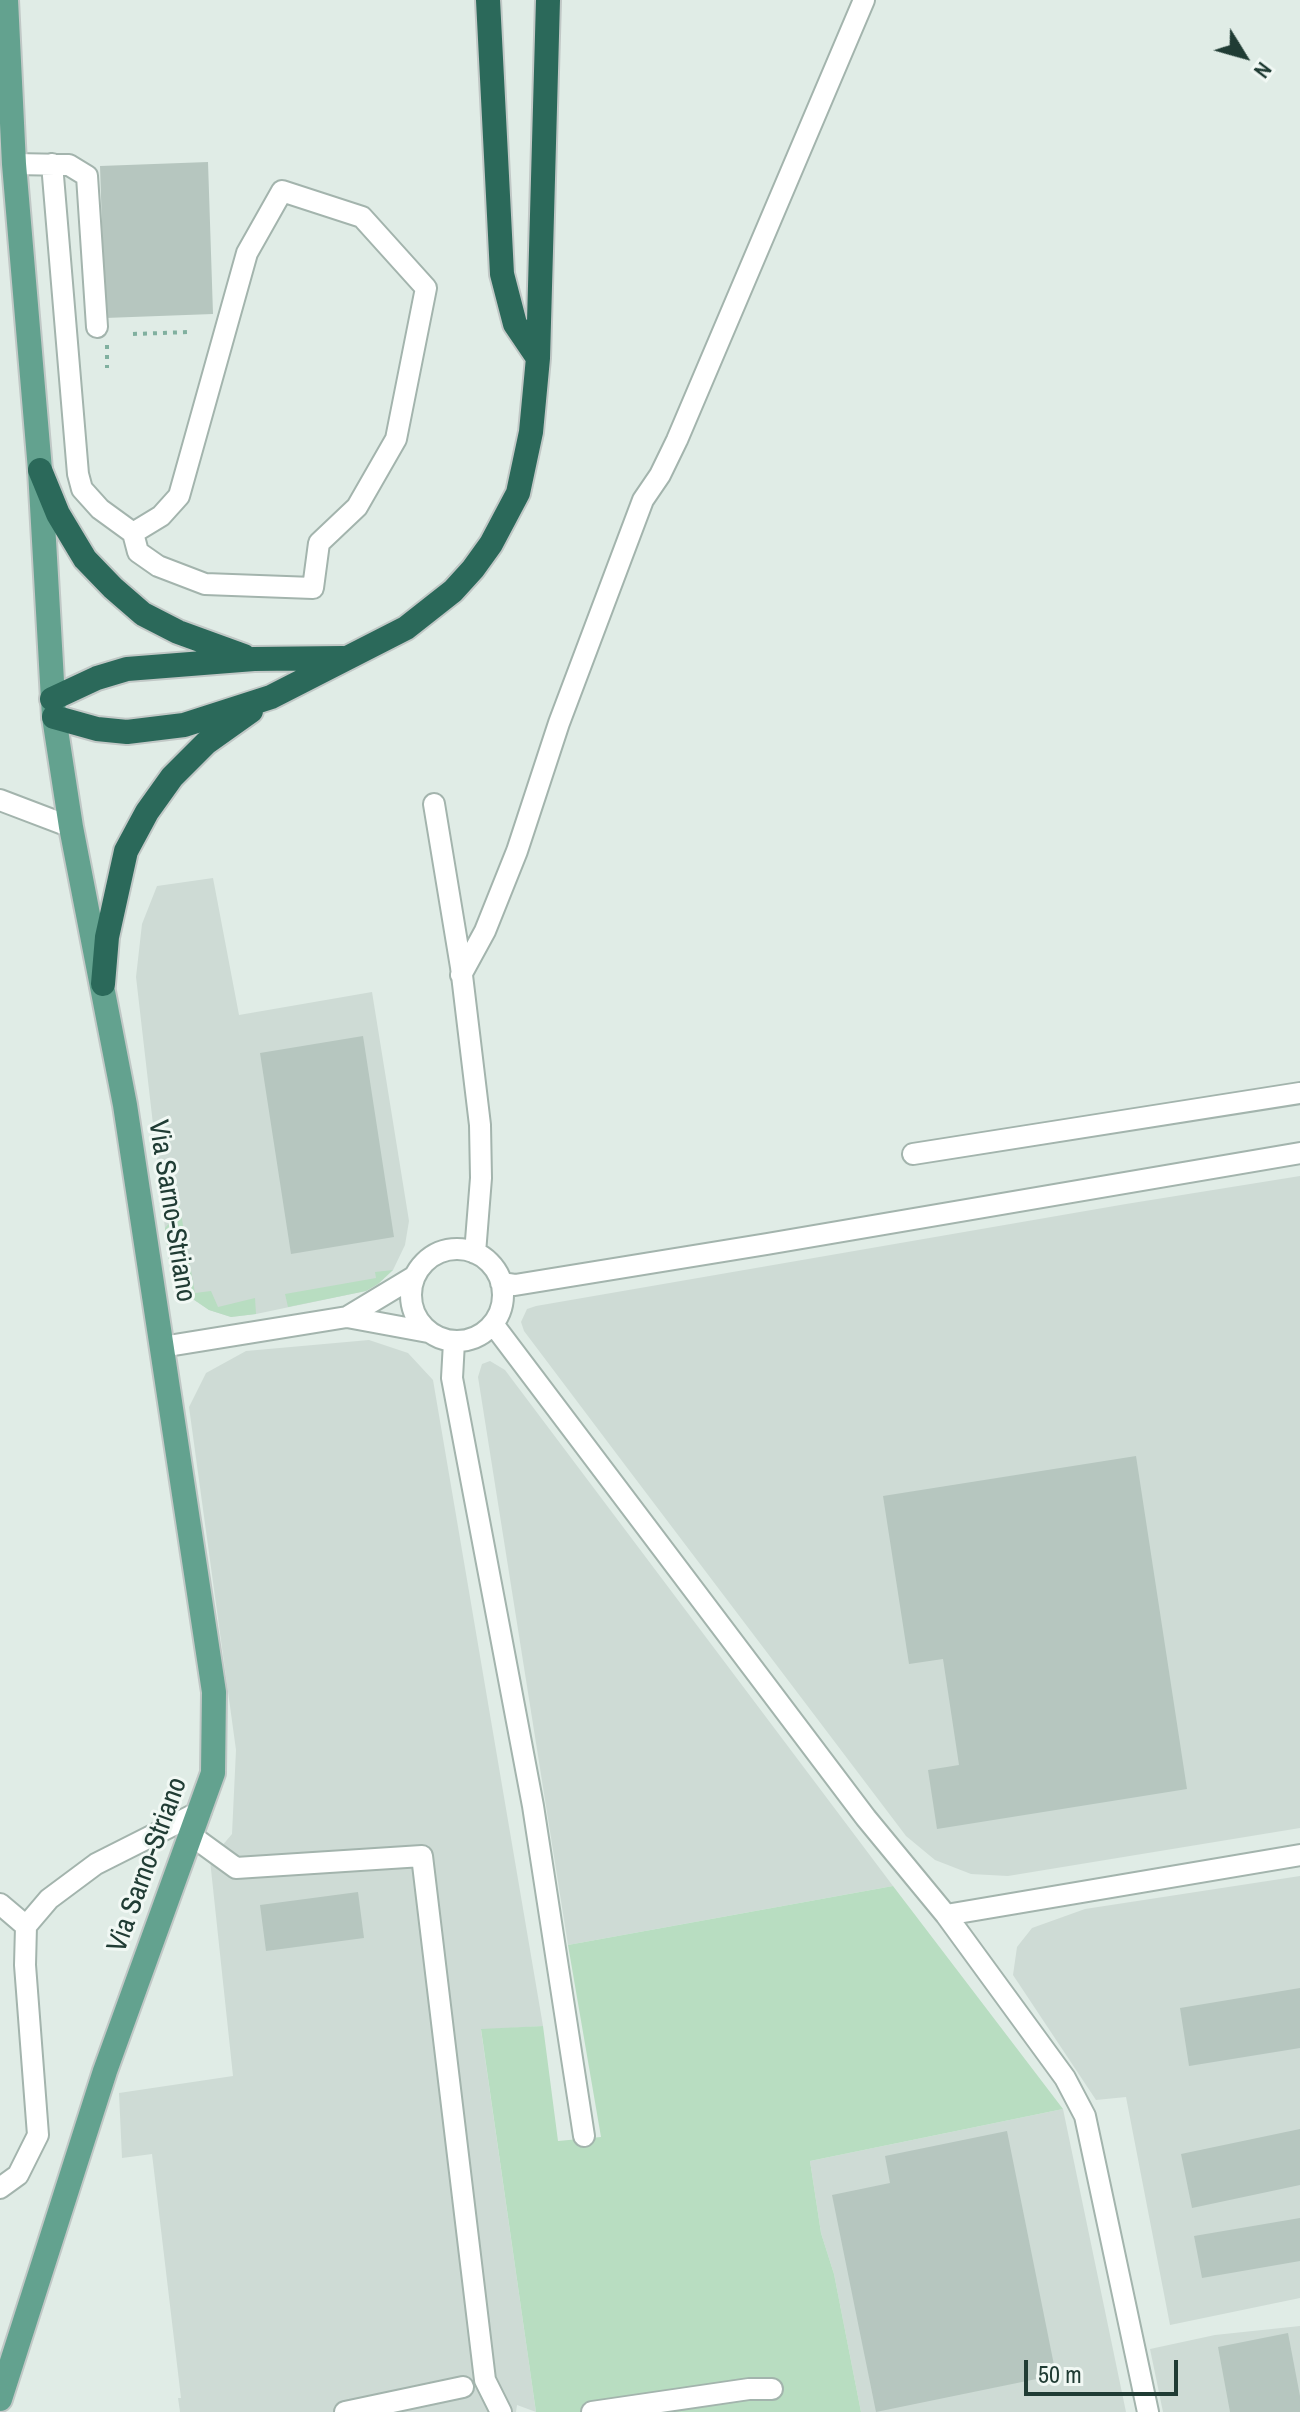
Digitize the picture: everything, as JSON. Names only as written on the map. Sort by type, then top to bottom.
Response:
[{"type":"highway","points":[[488,0],[502,274],[515,324],[538,358]]},
{"type":"highway","points":[[536,0],[547,89]]},
{"type":"highway","points":[[53,708],[97,729],[127,732],[184,725],[271,697],[353,658],[406,628],[473,569],[491,544],[518,493],[531,432],[538,358],[548,0]]},
{"type":"highway","points":[[40,470],[58,514],[85,559],[113,588],[143,614],[178,632],[254,659]]},
{"type":"highway","points":[[53,708],[97,678],[127,669],[254,659],[353,658]]},
{"type":"highway","points":[[103,984],[107,937],[126,851],[147,812],[172,777],[206,743],[271,697]]},
{"type":"main road","name":"Via Sarno-Striano","points":[[0,2399],[105,2071],[213,1773],[214,1692],[125,1105],[71,827],[53,708],[40,470],[14,164],[6,0]]},
{"type":"street","points":[[461,975],[485,931],[517,851],[559,723],[643,500],[660,475],[677,440],[864,0]]},
{"type":"street","points":[[14,164],[69,165],[87,176],[102,333]]},
{"type":"street","points":[[52,164],[78,474],[82,489],[100,509],[133,533],[138,552],[158,566],[205,584],[313,588],[319,543],[357,507],[396,439],[426,288],[362,217],[282,191],[247,253],[179,496],[161,516],[133,533]]},
{"type":"street","points":[[0,800],[71,827]]},
{"type":"street","points":[[434,804],[461,975],[482,1150],[475,1253]]},
{"type":"street","points":[[913,1154],[1300,1093]]},
{"type":"street","points":[[501,1283],[515,1285],[767,1244],[1300,1153]]},
{"type":"street","points":[[461,1249],[475,1253],[495,1270],[501,1283],[503,1297],[500,1311],[493,1324],[482,1334],[454,1342],[440,1339],[418,1321],[412,1307],[411,1291],[415,1276],[434,1255],[447,1250],[461,1249]]},
{"type":"street","points":[[347,1317],[415,1276]]},
{"type":"street","points":[[162,1347],[347,1317],[428,1332]]},
{"type":"street","points":[[493,1324],[866,1818],[946,1915],[1065,2078],[1085,2116],[1148,2412]]},
{"type":"street","points":[[454,1342],[452,1378],[533,1806],[584,2136]]},
{"type":"street","points":[[0,2188],[18,2175],[38,2135],[25,1965],[26,1926],[49,1899],[96,1864],[201,1811]]},
{"type":"street","points":[[192,1836],[236,1868],[422,1856],[485,2380],[501,2412]]},
{"type":"street","points":[[946,1915],[1300,1855]]},
{"type":"street","points":[[0,1904],[26,1926]]},
{"type":"street","points":[[345,2412],[463,2387]]},
{"type":"street","points":[[592,2412],[749,2389],[772,2389]]},
{"type":"path","points":[[133,334],[188,332]]},
{"type":"path","points":[[102,333],[107,368]]},
{"type":"shaded area","points":[[213,878],[239,1015],[372,992],[409,1221],[405,1245],[393,1270],[366,1291],[231,1317],[209,1310],[178,1289],[169,1263],[136,977],[142,924],[157,886]]},
{"type":"shaded area","points":[[1300,1176],[1300,1828],[1008,1876],[971,1874],[935,1860],[906,1836],[524,1331],[521,1322],[527,1309],[536,1306]]},
{"type":"shaded area","points":[[369,1340],[408,1353],[433,1380],[543,2026],[481,2030],[536,2412],[517,2405],[516,2412],[180,2412],[178,2398],[181,2398],[152,2154],[122,2158],[119,2093],[233,2076],[210,1860],[232,1834],[236,1750],[189,1407],[206,1373],[246,1351]]},
{"type":"shaded area","points":[[490,1361],[505,1370],[893,1886],[568,1945],[478,1377],[482,1364]]},
{"type":"shaded area","points":[[1300,1876],[1300,2298],[1170,2325],[1126,2097],[1096,2100],[1013,1975],[1017,1947],[1032,1928],[1085,1909]]},
{"type":"shaded area","points":[[1063,2109],[1126,2412],[861,2412],[834,2274],[821,2233],[810,2161]]},
{"type":"shaded area","points":[[1300,2326],[1300,2412],[1163,2412],[1150,2349],[1215,2335]]},
{"type":"green space","points":[[174,1174],[195,1293],[211,1291],[218,1307],[255,1298],[256,1314],[231,1317],[209,1310],[178,1289],[169,1263],[165,1228],[172,1220]]},
{"type":"green space","points":[[393,1270],[366,1291],[288,1307],[285,1294],[376,1278],[375,1272]]},
{"type":"green space","points":[[893,1886],[1063,2109],[810,2161],[821,2233],[834,2274],[861,2412],[536,2412],[481,2029],[543,2026],[558,2141],[601,2137],[568,1945]]},
{"type":"building","points":[[208,162],[213,314],[105,318],[100,166]]},
{"type":"building","points":[[363,1036],[394,1237],[291,1254],[260,1053]]},
{"type":"building","points":[[1136,1456],[1187,1789],[937,1829],[928,1770],[959,1765],[943,1659],[909,1664],[883,1496]]},
{"type":"building","points":[[358,1892],[364,1938],[266,1951],[260,1905]]},
{"type":"building","points":[[1300,1988],[1300,2048],[1189,2066],[1180,2008]]},
{"type":"building","points":[[1300,2129],[1300,2185],[1192,2208],[1181,2154]]},
{"type":"building","points":[[1007,2131],[1056,2375],[876,2412],[832,2195],[890,2183],[885,2156]]},
{"type":"building","points":[[1300,2218],[1300,2261],[1202,2278],[1194,2236]]},
{"type":"building","points":[[1288,2333],[1300,2396],[1300,2412],[1230,2412],[1218,2347]]}]
